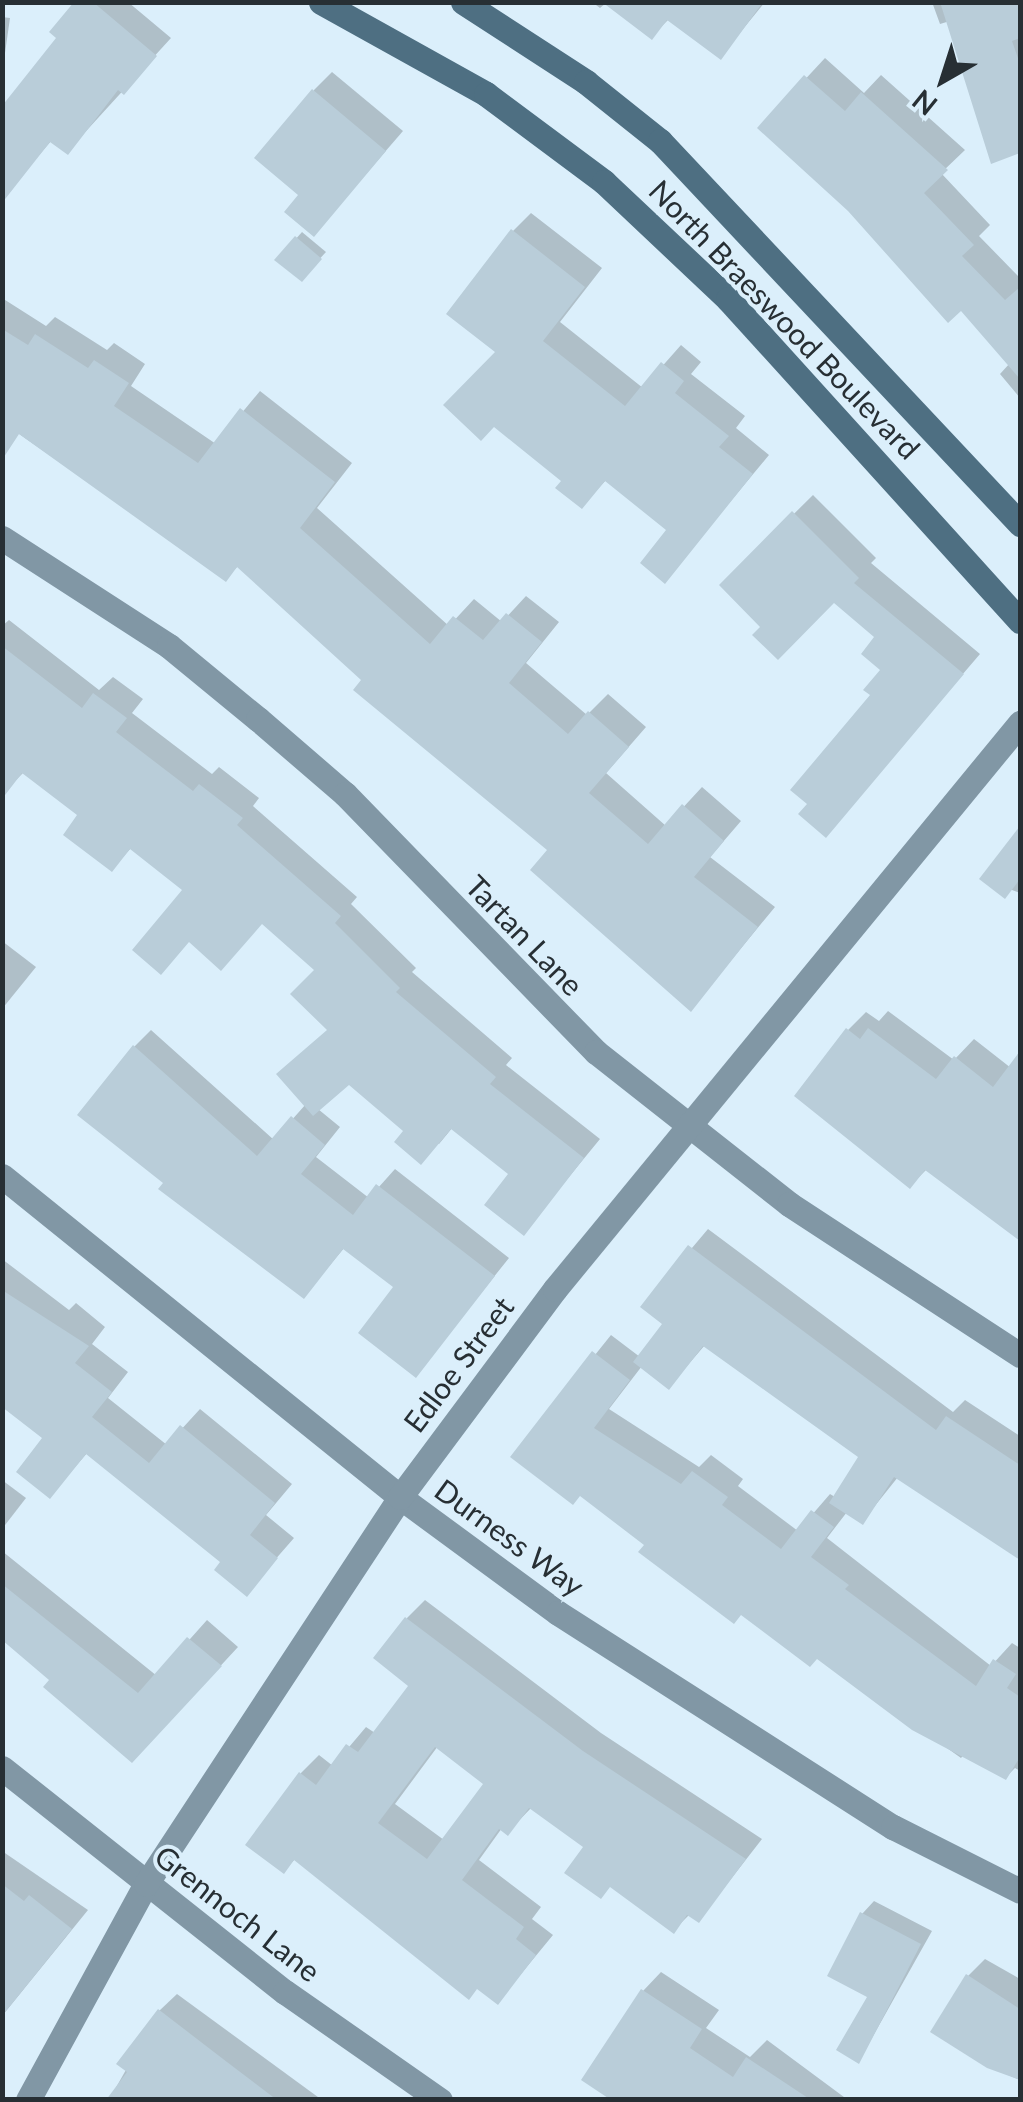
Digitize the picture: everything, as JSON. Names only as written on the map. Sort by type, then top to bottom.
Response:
[{"type":"main road","name":"North Braeswood Boulevard","points":[[321,2],[486,94],[604,182],[728,299],[1020,621]]},
{"type":"main road","name":"North Braeswood Boulevard","points":[[464,2],[586,82],[660,141],[1020,524]]},
{"type":"street","name":"Tartan Lane","points":[[2,538],[169,646],[258,719],[345,794],[528,989],[687,1124],[805,1214],[1020,1355]]},
{"type":"street","name":"Edloe Street","points":[[28,2100],[146,1884],[400,1496],[687,1124],[1020,723]]},
{"type":"street","name":"Durness Way","points":[[2,1176],[400,1496],[558,1613],[893,1827],[1020,1891]]},
{"type":"street","name":"Grennoch Lane","points":[[2,1768],[285,1992],[440,2100]]},
{"type":"building","points":[[74,2],[93,2],[157,56],[124,95],[118,90],[68,155],[50,142],[2,203],[2,106],[56,38],[49,32]]},
{"type":"building","points":[[602,2],[763,2],[721,60],[667,20],[652,40]]},
{"type":"building","points":[[940,2],[1020,2],[1020,38],[1012,41],[1020,64],[1020,153],[991,164]]},
{"type":"building","points":[[804,75],[845,111],[861,92],[948,170],[924,193],[974,245],[962,256],[1005,300],[1020,287],[1020,379],[961,311],[948,323],[848,211],[757,128]]},
{"type":"building","points":[[312,89],[386,151],[314,237],[284,212],[298,195],[254,158]]},
{"type":"building","points":[[511,229],[585,287],[543,341],[625,406],[661,362],[684,381],[675,393],[729,436],[719,447],[753,474],[665,584],[640,563],[666,530],[605,481],[582,509],[555,488],[561,481],[494,427],[481,441],[443,405],[495,352],[446,314]]},
{"type":"building","points":[[295,236],[322,259],[302,282],[274,260]]},
{"type":"building","points":[[2,329],[28,345],[35,334],[88,368],[94,360],[129,383],[114,406],[198,463],[240,408],[335,482],[300,528],[430,644],[453,616],[483,640],[506,613],[542,642],[509,683],[568,734],[588,711],[629,747],[589,793],[648,844],[682,804],[724,841],[694,877],[758,927],[691,1012],[530,870],[547,850],[353,690],[361,680],[237,567],[226,582],[19,434],[2,460]]},
{"type":"building","points":[[792,511],[859,578],[854,583],[964,674],[826,838],[798,814],[807,804],[790,790],[870,695],[863,690],[880,670],[861,654],[874,637],[834,603],[778,660],[752,635],[760,627],[719,585]]},
{"type":"building","points":[[2,646],[82,708],[93,693],[127,718],[116,732],[193,791],[199,784],[243,818],[237,825],[341,916],[335,923],[400,988],[396,992],[496,1077],[490,1084],[584,1158],[524,1236],[484,1205],[508,1174],[451,1129],[421,1165],[394,1142],[403,1131],[349,1085],[313,1116],[276,1074],[327,1030],[290,994],[314,970],[262,924],[221,971],[189,942],[161,975],[132,950],[182,890],[130,849],[112,872],[63,835],[77,815],[22,773],[2,799]]},
{"type":"building","points":[[1020,826],[1020,879],[1005,899],[979,879]]},
{"type":"building","points":[[846,1028],[860,1039],[868,1028],[936,1079],[954,1056],[993,1087],[1020,1051],[1020,1241],[925,1170],[910,1189],[794,1096]]},
{"type":"building","points":[[133,1045],[257,1156],[291,1116],[325,1145],[301,1174],[353,1215],[376,1184],[495,1276],[416,1378],[358,1333],[393,1287],[343,1249],[304,1299],[158,1189],[163,1183],[77,1115]]},
{"type":"building","points":[[688,1245],[936,1430],[946,1416],[1020,1465],[1020,1560],[894,1477],[863,1525],[829,1503],[858,1457],[703,1346],[669,1390],[633,1362],[662,1324],[640,1307]]},
{"type":"building","points":[[2,1290],[89,1346],[75,1363],[112,1392],[92,1417],[149,1463],[180,1425],[275,1503],[250,1535],[278,1558],[247,1597],[214,1570],[220,1562],[86,1454],[50,1499],[16,1472],[42,1438],[2,1407]]},
{"type":"building","points":[[592,1351],[630,1380],[594,1428],[681,1484],[692,1471],[728,1497],[722,1505],[781,1549],[811,1510],[834,1527],[811,1557],[849,1585],[845,1589],[976,1686],[993,1659],[1016,1674],[1007,1688],[1020,1697],[1020,1757],[1006,1780],[912,1730],[817,1659],[810,1667],[741,1615],[734,1624],[638,1552],[644,1545],[580,1496],[573,1505],[510,1457]]},
{"type":"building","points":[[2,1584],[138,1693],[187,1637],[222,1666],[132,1763],[43,1687],[49,1680],[2,1640]]},
{"type":"building","points":[[405,1617],[583,1751],[746,1859],[699,1923],[687,1915],[674,1934],[610,1887],[601,1899],[564,1873],[583,1847],[529,1808],[508,1836],[499,1829],[462,1880],[524,1927],[516,1939],[536,1955],[498,2005],[477,1989],[469,2000],[294,1860],[284,1874],[245,1845],[299,1772],[316,1785],[346,1744],[358,1752],[408,1686],[373,1658]],"holes":[[[435,1747],[483,1784],[427,1859],[378,1823]]]},
{"type":"building","points":[[2,1884],[24,1901],[29,1895],[72,1929],[2,2016]]},
{"type":"building","points":[[860,1912],[921,1944],[859,2064],[836,2050],[867,1997],[827,1976]]},
{"type":"building","points":[[966,1974],[1020,2009],[1020,2080],[987,2068],[930,2032]]},
{"type":"building","points":[[641,1989],[702,2029],[690,2048],[733,2077],[746,2057],[811,2100],[611,2100],[581,2080]]},
{"type":"building","points":[[158,2009],[277,2100],[106,2100],[127,2072],[116,2064]]}]
